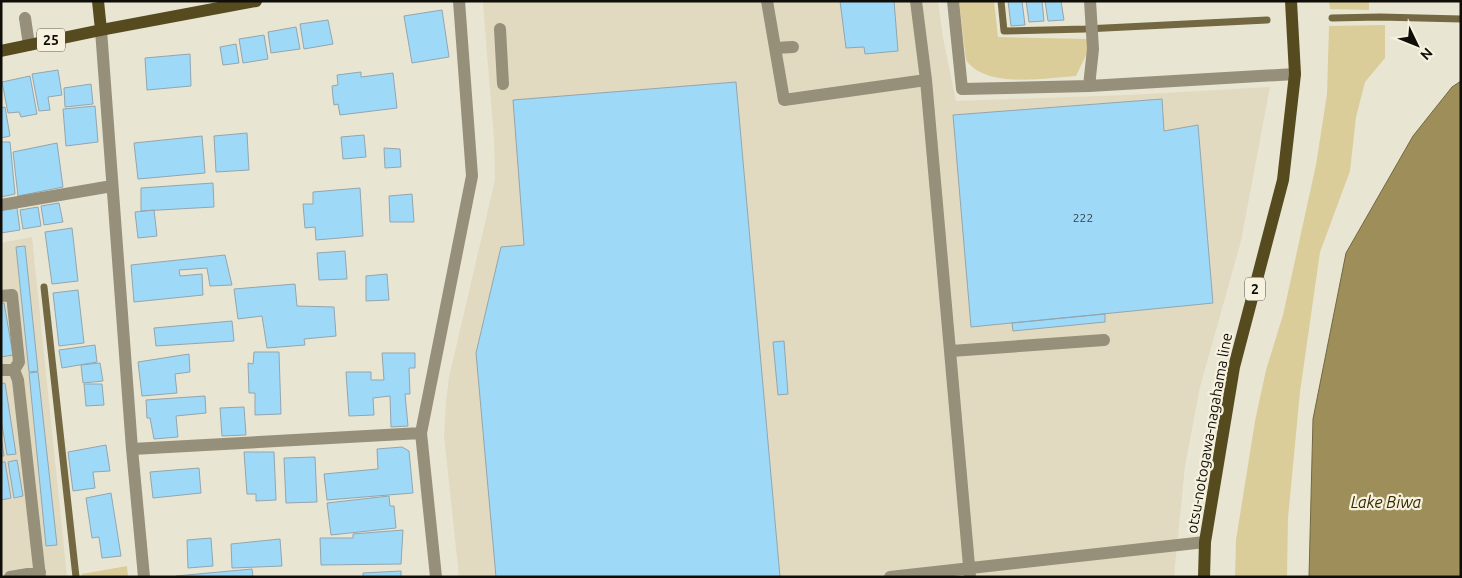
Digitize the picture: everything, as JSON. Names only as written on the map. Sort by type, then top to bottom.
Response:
[{"type":"main road","points":[[98,1],[101,30],[256,1]]},
{"type":"main road","name":"otsu-notogawa-nagahama line","points":[[1204,577],[1205,542],[1234,367],[1283,180],[1295,74],[1291,1]]},
{"type":"main road","name":"25","points":[[1,51],[101,30]]},
{"type":"street","points":[[436,577],[421,433],[472,176],[459,1]]},
{"type":"street","points":[[767,1],[784,100],[926,80]]},
{"type":"street","points":[[916,1],[926,80],[969,573]]},
{"type":"street","points":[[952,1],[962,89],[1089,86],[1295,74]]},
{"type":"street","points":[[1089,86],[1092,49],[1090,1]]},
{"type":"street","points":[[25,18],[29,45]]},
{"type":"street","points":[[500,29],[503,84]]},
{"type":"street","points":[[101,30],[132,449],[144,577]]},
{"type":"street","points":[[775,48],[793,48]]},
{"type":"street","points":[[1,205],[112,186]]},
{"type":"street","points":[[1,296],[12,295],[19,362],[7,370],[18,380],[40,574],[10,577]]},
{"type":"street","points":[[951,351],[1104,340]]},
{"type":"street","points":[[132,449],[421,433]]},
{"type":"street","points":[[890,577],[969,573],[1205,542]]},
{"type":"shaded area","points":[[484,1],[938,1],[943,38],[956,101],[1128,95],[1270,87],[1241,241],[1200,387],[1185,466],[1174,577],[459,577],[444,436],[449,377],[495,180],[494,139]]},
{"type":"shaded area","points":[[959,1],[994,1],[998,37],[1087,39],[1088,51],[1076,76],[1017,80],[987,75],[975,69],[966,60]]},
{"type":"shaded area","points":[[1329,1],[1369,1],[1369,10],[1330,9]]},
{"type":"shaded area","points":[[1385,25],[1385,58],[1365,82],[1356,117],[1350,171],[1320,252],[1300,392],[1288,518],[1287,577],[1235,577],[1236,540],[1255,421],[1266,370],[1283,315],[1316,165],[1327,94],[1329,26]]},
{"type":"shaded area","points":[[32,237],[67,577],[1,577],[1,243]]},
{"type":"shaded area","points":[[127,566],[128,577],[82,577],[82,574]]},
{"type":"water","name":"Lake Biwa","points":[[1461,81],[1461,577],[1309,577],[1313,419],[1346,253],[1413,136],[1452,87]]},
{"type":"building","points":[[840,1],[894,1],[898,51],[865,54],[864,47],[846,48]]},
{"type":"building","points":[[1008,1],[1022,1],[1025,25],[1011,26]]},
{"type":"building","points":[[1026,1],[1042,1],[1044,21],[1029,22]]},
{"type":"building","points":[[1045,1],[1061,1],[1064,20],[1048,21]]},
{"type":"building","points":[[442,10],[449,57],[412,63],[404,16]]},
{"type":"building","points":[[328,20],[333,44],[304,49],[300,24]]},
{"type":"building","points":[[296,27],[300,49],[271,53],[268,32]]},
{"type":"building","points":[[264,35],[268,59],[243,63],[239,39]]},
{"type":"building","points":[[236,44],[239,63],[223,65],[220,47]]},
{"type":"building","points":[[190,54],[191,86],[147,90],[145,58]]},
{"type":"building","points":[[58,70],[62,95],[48,97],[50,110],[39,111],[32,74]]},
{"type":"building","points":[[361,72],[361,77],[393,73],[397,108],[340,115],[338,104],[334,105],[332,86],[338,85],[337,75]]},
{"type":"building","points":[[30,76],[37,114],[21,117],[19,112],[8,113],[2,82]]},
{"type":"building","points":[[736,82],[780,577],[496,577],[476,353],[501,247],[524,245],[513,100]]},
{"type":"building","points":[[91,84],[93,104],[65,107],[64,88]]},
{"type":"building","points":[[1162,99],[1164,131],[1198,125],[1213,303],[971,327],[953,115]]},
{"type":"building","points":[[95,106],[98,142],[66,146],[63,109]]},
{"type":"building","points":[[5,107],[10,136],[1,138],[1,108]]},
{"type":"building","points":[[247,133],[249,170],[216,172],[214,136]]},
{"type":"building","points":[[364,135],[366,157],[343,159],[341,137]]},
{"type":"building","points":[[202,136],[205,173],[138,179],[134,143]]},
{"type":"building","points":[[1,142],[10,142],[15,194],[1,197]]},
{"type":"building","points":[[57,143],[63,187],[18,196],[13,152]]},
{"type":"building","points":[[384,148],[400,149],[401,167],[385,168]]},
{"type":"building","points":[[213,183],[214,207],[141,211],[141,188]]},
{"type":"building","points":[[360,188],[363,236],[316,240],[315,227],[305,228],[303,204],[313,204],[313,192]]},
{"type":"building","points":[[412,194],[414,222],[390,222],[389,196]]},
{"type":"building","points":[[59,203],[63,222],[44,225],[41,206]]},
{"type":"building","points":[[38,207],[41,226],[23,229],[20,210]]},
{"type":"building","points":[[17,208],[20,230],[1,233],[1,210]]},
{"type":"building","points":[[154,210],[157,236],[138,238],[135,212]]},
{"type":"building","points":[[72,228],[78,281],[52,284],[45,232]]},
{"type":"building","points":[[25,246],[38,371],[29,372],[16,247]]},
{"type":"building","points":[[345,251],[347,279],[319,280],[317,253]]},
{"type":"building","points":[[225,255],[232,285],[210,286],[207,268],[179,270],[180,276],[202,274],[203,295],[134,302],[131,265]]},
{"type":"building","points":[[387,274],[389,300],[366,301],[366,276]]},
{"type":"building","points":[[295,284],[297,306],[334,307],[336,336],[304,339],[305,345],[267,348],[262,316],[238,319],[234,289]]},
{"type":"building","points":[[78,290],[84,343],[59,346],[53,293]]},
{"type":"building","points":[[1,303],[4,303],[13,355],[1,357]]},
{"type":"building","points":[[1105,314],[1105,322],[1013,331],[1012,323]]},
{"type":"building","points":[[232,321],[234,341],[156,346],[154,328]]},
{"type":"building","points":[[784,341],[788,394],[778,395],[773,342]]},
{"type":"building","points":[[95,345],[97,362],[62,368],[59,350]]},
{"type":"building","points":[[254,352],[279,352],[281,414],[255,415],[255,393],[249,393],[248,363],[253,364]]},
{"type":"building","points":[[382,353],[415,353],[415,368],[409,368],[410,394],[405,394],[408,426],[391,427],[390,396],[373,398],[374,415],[349,416],[346,372],[371,372],[371,380],[384,380]]},
{"type":"building","points":[[189,354],[190,372],[175,374],[177,393],[142,396],[138,362]]},
{"type":"building","points":[[100,363],[103,381],[83,383],[81,365]]},
{"type":"building","points":[[38,372],[57,545],[46,546],[29,373]]},
{"type":"building","points":[[5,383],[16,454],[7,455],[1,419],[1,384]]},
{"type":"building","points":[[84,384],[102,384],[104,405],[86,406]]},
{"type":"building","points":[[205,396],[206,413],[176,416],[178,437],[154,439],[150,418],[147,418],[146,400]]},
{"type":"building","points":[[244,407],[246,435],[222,436],[220,408]]},
{"type":"building","points":[[1,436],[4,456],[1,456]]},
{"type":"building","points":[[106,445],[110,471],[93,472],[95,488],[73,491],[68,452]]},
{"type":"building","points":[[402,447],[409,451],[413,493],[327,500],[324,474],[378,469],[377,449]]},
{"type":"building","points":[[244,452],[274,452],[276,500],[256,501],[256,494],[247,494]]},
{"type":"building","points":[[315,457],[317,502],[286,503],[284,458]]},
{"type":"building","points":[[17,460],[23,496],[14,498],[8,462]]},
{"type":"building","points":[[1,462],[5,462],[11,498],[1,500]]},
{"type":"building","points":[[199,468],[201,493],[153,498],[150,472]]},
{"type":"building","points":[[111,493],[121,556],[102,558],[99,537],[92,538],[86,498]]},
{"type":"building","points":[[389,496],[390,506],[394,506],[396,528],[331,535],[327,503]]},
{"type":"building","points":[[403,530],[401,564],[321,565],[320,538],[353,538],[353,534]]},
{"type":"building","points":[[211,538],[213,566],[188,568],[187,540]]},
{"type":"building","points":[[280,539],[282,566],[232,568],[231,544]]},
{"type":"building","points":[[252,569],[253,577],[176,577],[176,576]]},
{"type":"building","points":[[401,571],[401,577],[363,577],[363,573]]},
{"type":"waterway","points":[[1001,1],[1004,31],[1267,20]]},
{"type":"waterway","points":[[1332,18],[1461,19]]},
{"type":"waterway","points":[[44,287],[76,577]]}]
